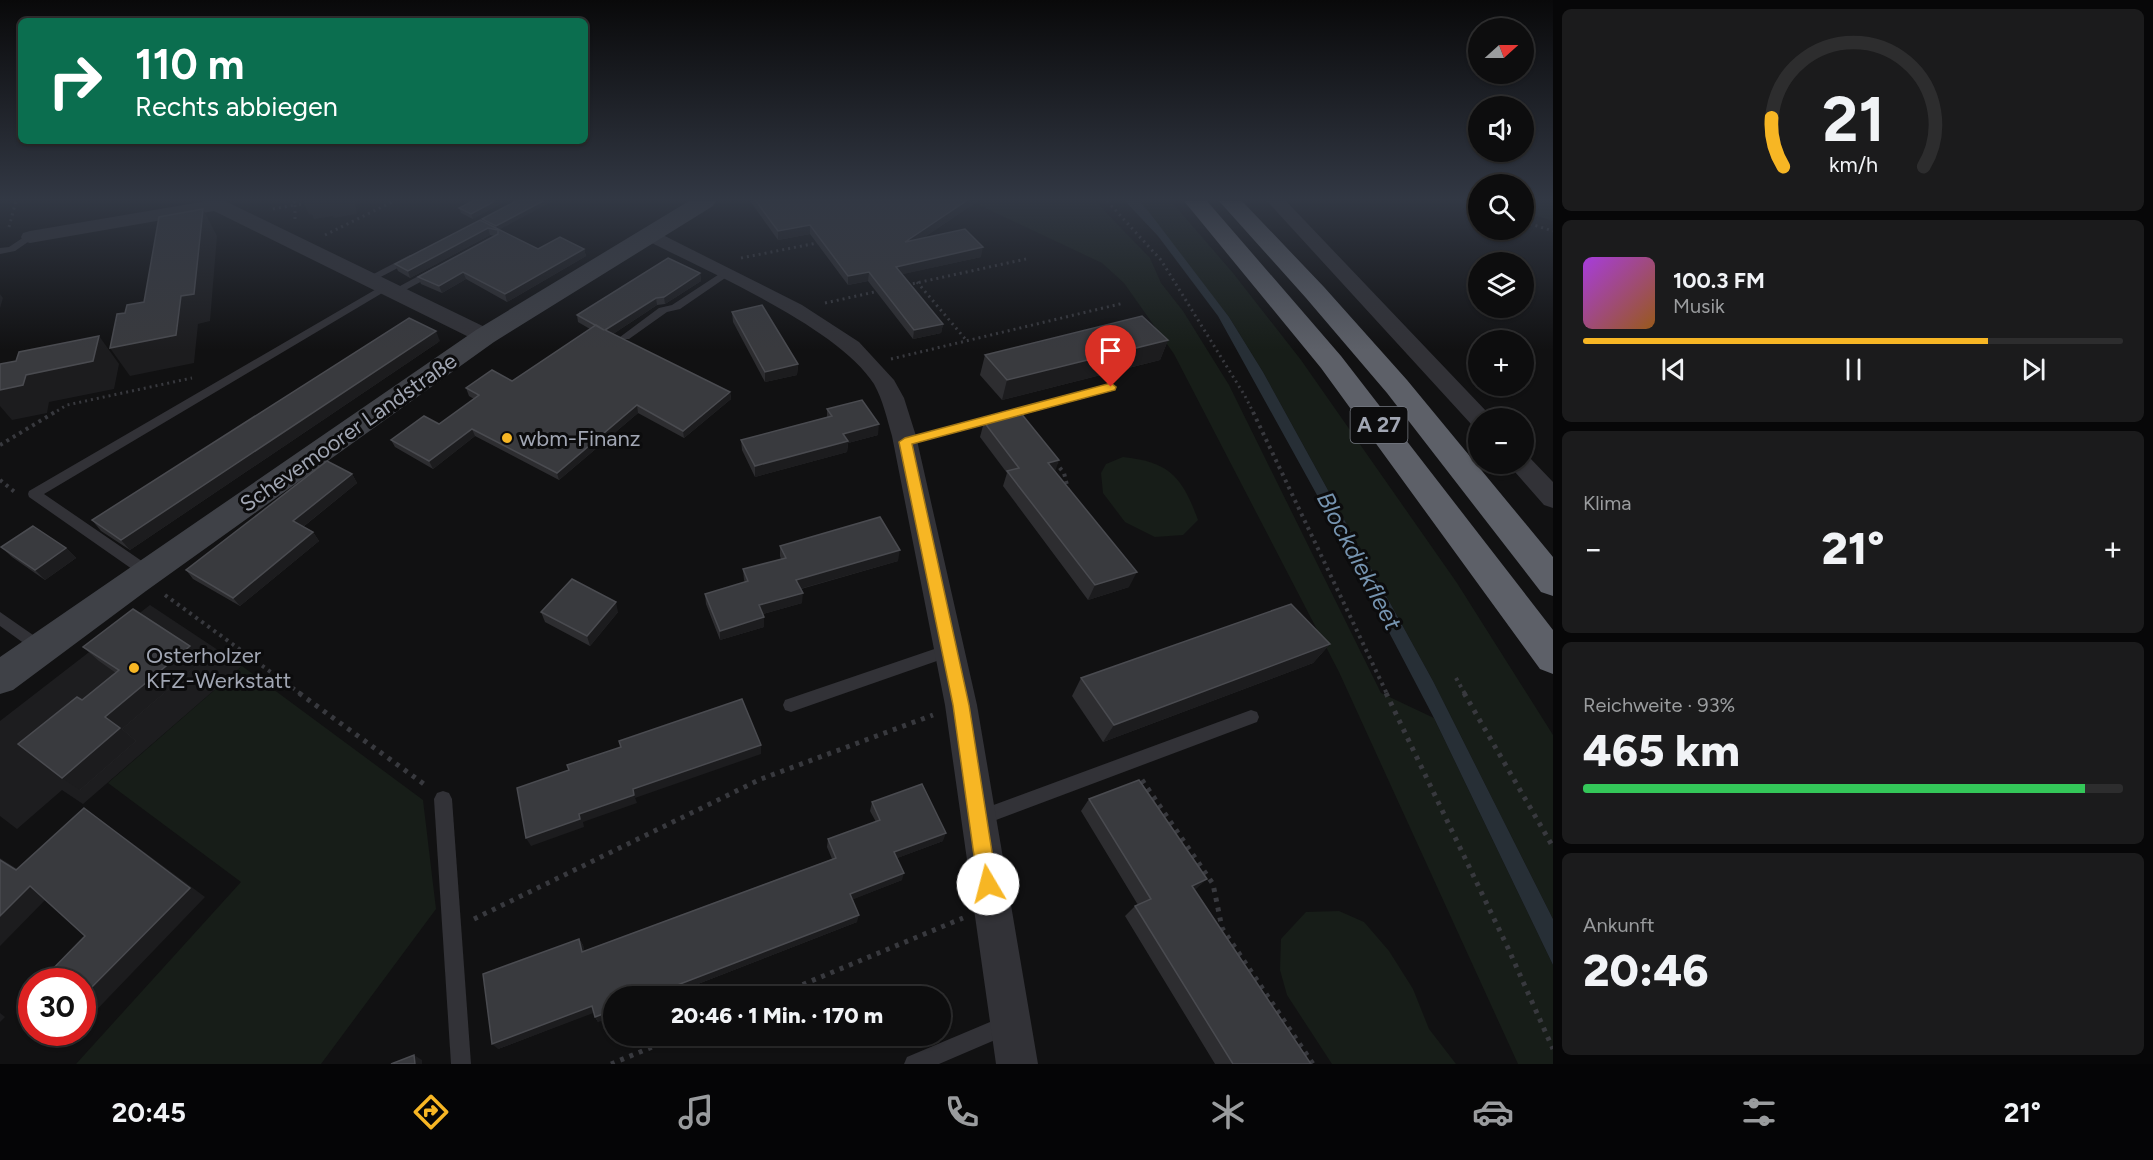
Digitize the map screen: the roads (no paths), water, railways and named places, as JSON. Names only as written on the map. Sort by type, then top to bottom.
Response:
[{"type":"highway","name":"A 27","points":[[1237,251],[1331,362],[1553,658]]},
{"type":"highway","name":"A 27","points":[[1278,251],[1374,358],[1491,500],[1553,582]]},
{"type":"street","points":[[311,251],[485,336]]},
{"type":"street","name":"Schevemoorer Landstraße","points":[[0,678],[140,576],[485,336],[625,251]]},
{"type":"street","points":[[683,251],[795,309],[851,347],[883,380],[892,398],[905,442],[961,705],[1017,1064]]},
{"type":"street","points":[[1322,251],[1470,408]]},
{"type":"street","points":[[1530,474],[1553,498]]},
{"type":"lane","points":[[140,576],[34,494],[383,286],[418,254]]},
{"type":"lane","points":[[383,286],[444,265]]},
{"type":"lane","points":[[625,336],[663,310],[676,307],[719,268]]},
{"type":"lane","points":[[905,442],[1111,387]]},
{"type":"lane","points":[[0,618],[41,648]]},
{"type":"lane","points":[[790,705],[949,650]]},
{"type":"lane","points":[[978,819],[1251,717]]},
{"type":"lane","points":[[444,799],[461,1064]]},
{"type":"lane","points":[[914,1064],[1010,1023]]},
{"type":"water","name":"Blockdiekfleet","points":[[1169,251],[1178,251],[1229,317],[1263,372],[1433,681],[1553,919],[1553,965],[1434,718],[1317,495],[1218,316]]},
{"type":"place","name":"wbm-Finanz","points":[[507,438]]},
{"type":"place","name":"Osterholzer KFZ-Werkstatt","points":[[134,668]]}]
